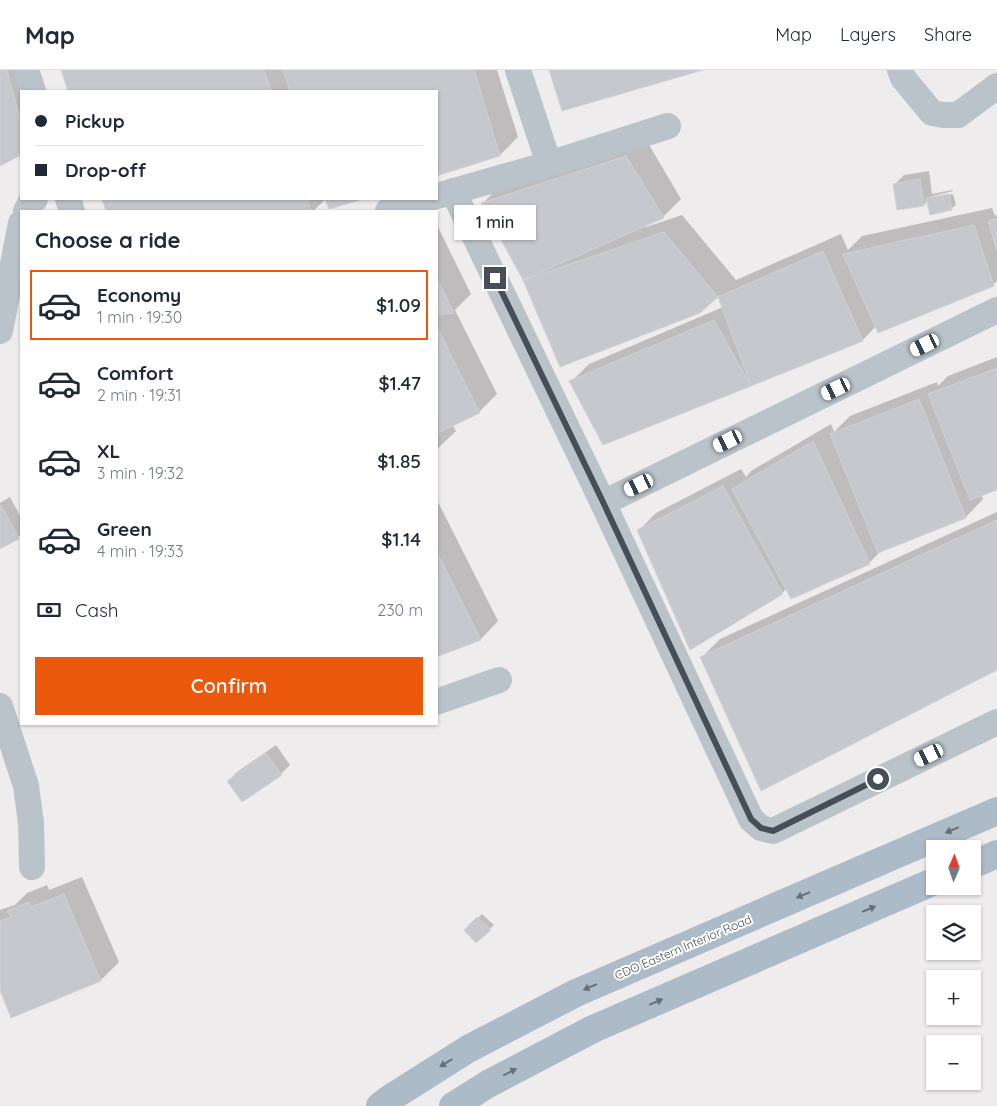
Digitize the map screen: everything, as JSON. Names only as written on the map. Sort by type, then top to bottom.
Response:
[{"type":"main road","name":"CDO Eastern Interior Road","points":[[380,1106],[468,1049],[576,993],[997,811]]},
{"type":"main road","points":[[981,861],[997,854]]},
{"type":"main road","points":[[453,1106],[488,1084],[593,1029],[926,885]]},
{"type":"lane","points":[[26,70],[33,90]]},
{"type":"lane","points":[[518,70],[549,164]]},
{"type":"lane","points":[[900,70],[903,78],[932,113],[943,115],[958,115],[997,86]]},
{"type":"lane","points":[[992,70],[997,74]]},
{"type":"lane","points":[[668,126],[549,164],[439,196],[603,502],[751,819],[761,828],[773,831],[997,722]]},
{"type":"lane","points":[[26,210],[30,202],[33,200]]},
{"type":"lane","points":[[391,210],[425,200]]},
{"type":"lane","points":[[20,228],[0,332],[20,325]]},
{"type":"lane","points":[[603,502],[997,310]]},
{"type":"lane","points":[[438,701],[499,680]]},
{"type":"lane","points":[[0,706],[26,786],[31,822],[32,867]]},
{"type":"building","points":[[0,70],[7,70],[20,118],[20,156],[0,166]]},
{"type":"building","points":[[61,70],[264,70],[271,90],[68,90]]},
{"type":"building","points":[[283,70],[474,70],[500,156],[438,175],[438,90],[290,90]]},
{"type":"building","points":[[549,70],[703,70],[562,111]]},
{"type":"building","points":[[626,156],[664,218],[523,280],[481,203]]},
{"type":"building","points":[[920,179],[924,206],[897,210],[893,184]]},
{"type":"building","points":[[949,194],[952,210],[930,215],[926,198]]},
{"type":"building","points":[[102,200],[307,200],[311,210],[106,210]]},
{"type":"building","points":[[325,200],[360,200],[329,209]]},
{"type":"building","points":[[997,218],[997,251],[988,221]]},
{"type":"building","points":[[974,225],[994,286],[878,333],[843,254]]},
{"type":"building","points":[[664,232],[718,297],[700,313],[560,367],[523,280]]},
{"type":"building","points":[[823,251],[863,341],[751,386],[718,297]]},
{"type":"building","points":[[438,281],[454,313],[438,315]]},
{"type":"building","points":[[714,320],[751,386],[603,445],[569,381]]},
{"type":"building","points":[[438,329],[480,413],[438,433]]},
{"type":"building","points":[[997,368],[997,490],[970,500],[928,394]]},
{"type":"building","points":[[919,399],[966,518],[878,553],[830,434]]},
{"type":"building","points":[[813,441],[870,564],[791,599],[732,489]]},
{"type":"building","points":[[723,486],[783,594],[690,650],[637,530]]},
{"type":"building","points":[[0,506],[19,539],[0,549]]},
{"type":"building","points":[[997,520],[997,670],[761,791],[700,657]]},
{"type":"building","points":[[438,554],[481,640],[438,656]]},
{"type":"building","points":[[266,753],[282,775],[242,802],[227,781]]},
{"type":"building","points":[[64,894],[101,981],[11,1018],[0,990],[0,921],[11,917],[7,911],[29,902],[31,907]]},
{"type":"building","points":[[477,917],[491,930],[476,943],[464,930]]},
{"type":"route","points":[[495,278],[603,502],[751,819],[761,828],[773,831],[878,779]]}]
